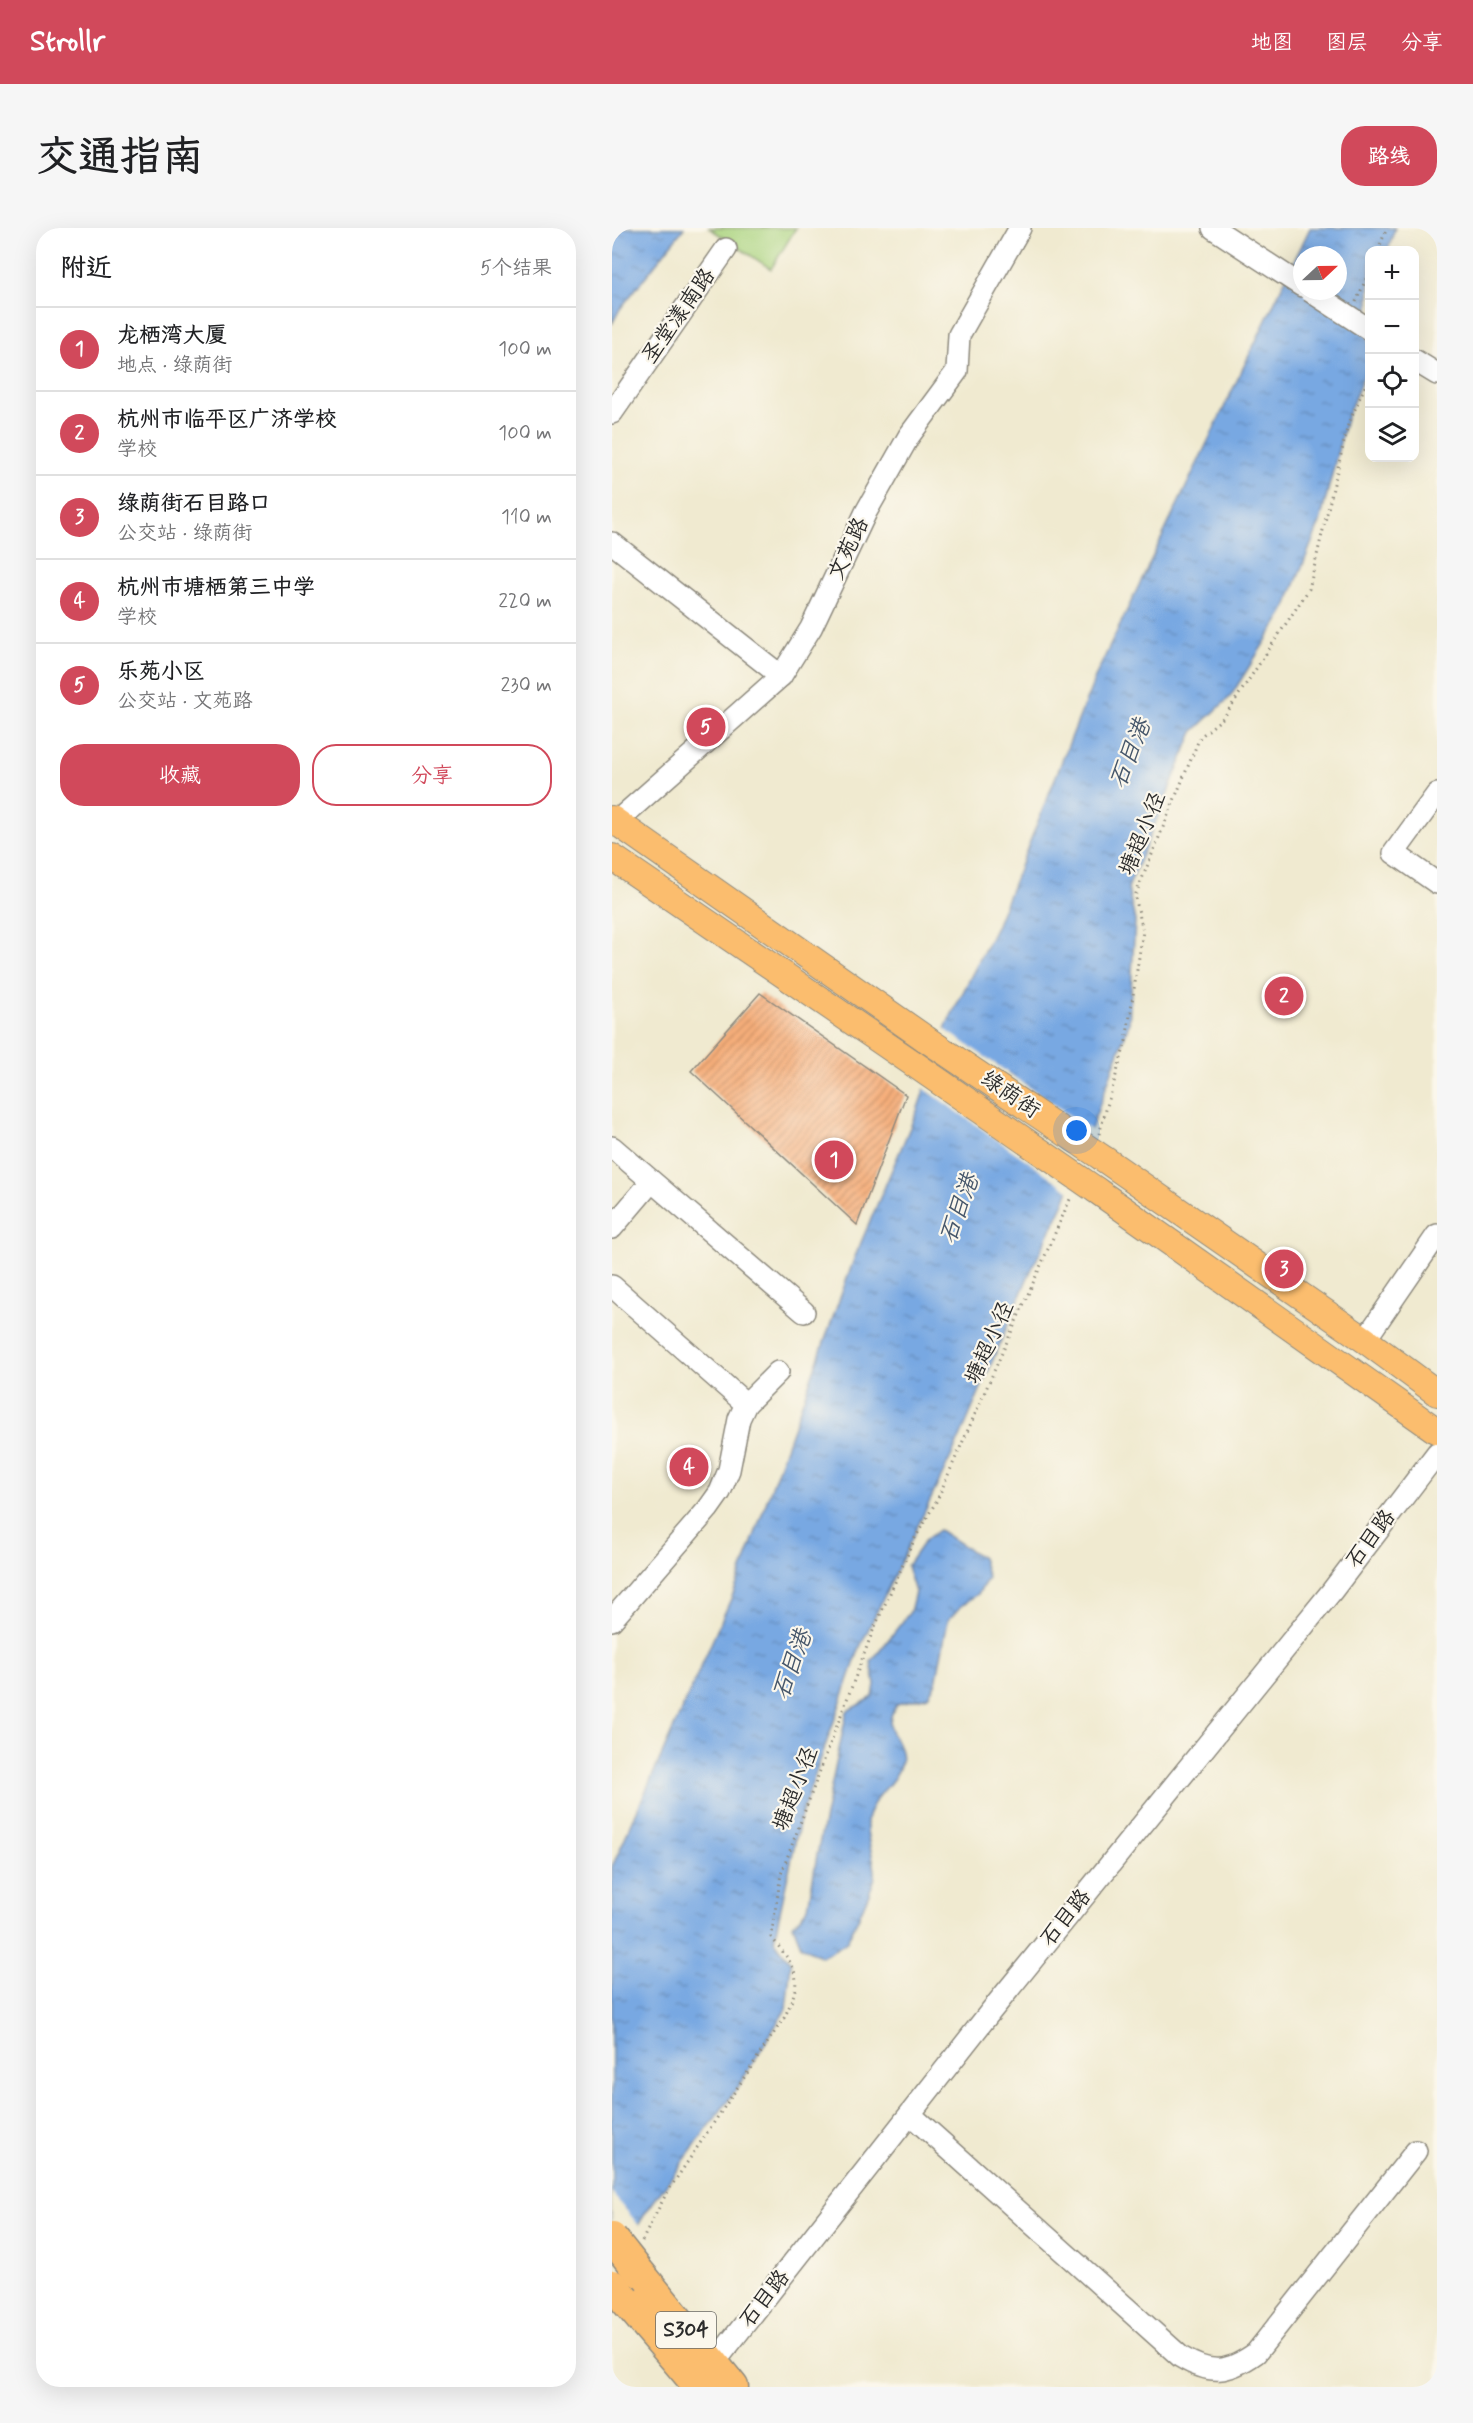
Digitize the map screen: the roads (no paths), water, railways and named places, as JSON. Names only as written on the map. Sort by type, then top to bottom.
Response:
[{"type":"highway","name":"S304","points":[[612,2238],[640,2258],[703,2378]]},
{"type":"highway","name":"S304","points":[[618,2292],[703,2378],[734,2387]]},
{"type":"main road","name":"绿荫街","points":[[613,822],[926,1039],[1100,1149],[1437,1393]]},
{"type":"main road","name":"绿荫街","points":[[612,857],[914,1064],[1085,1190],[1437,1431]]},
{"type":"street","name":"文苑路","points":[[613,822],[781,676],[811,628],[866,512],[898,455],[909,436],[957,371],[959,335],[1020,228]]},
{"type":"street","points":[[1213,228],[1293,280]]},
{"type":"street","name":"圣堂漾南路","points":[[612,413],[726,249]]},
{"type":"street","points":[[1324,300],[1365,327]]},
{"type":"street","points":[[1419,363],[1437,375]]},
{"type":"street","points":[[612,543],[781,676]]},
{"type":"street","points":[[1437,795],[1394,853],[1437,883]]},
{"type":"street","points":[[612,1147],[804,1312]]},
{"type":"street","points":[[612,1228],[651,1182]]},
{"type":"street","points":[[1365,1340],[1437,1234]]},
{"type":"street","points":[[612,1286],[746,1404]]},
{"type":"street","points":[[612,1620],[720,1492],[729,1470],[739,1419],[746,1404],[778,1372]]},
{"type":"street","name":"石目路","points":[[703,2378],[991,2011],[1332,1591],[1437,1453]]},
{"type":"street","points":[[911,2115],[1181,2357],[1198,2368],[1225,2370],[1241,2364],[1256,2352],[1416,2151]]},
{"type":"water","points":[[612,228],[684,228],[620,309],[612,324]]},
{"type":"water","name":"石目港","points":[[1310,228],[1395,228],[1389,246],[1365,246],[1365,372],[1346,419],[1320,522],[1284,612],[1230,697],[1193,732],[1128,888],[1135,921],[1129,1024],[1064,1203],[1028,1277],[959,1440],[860,1647],[801,1815],[774,1940],[791,1963],[786,2009],[738,2087],[646,2212],[612,2270],[612,1867],[734,1592],[854,1259],[917,1111],[947,1024],[996,927],[1097,673],[1293,264],[1293,300],[1347,300],[1347,246],[1301,246]]},
{"type":"water","points":[[939,1530],[982,1558],[988,1578],[978,1594],[961,1606],[948,1620],[936,1683],[928,1696],[897,1704],[892,1714],[891,1730],[900,1748],[901,1763],[893,1779],[872,1806],[867,1822],[875,1870],[874,1880],[862,1911],[845,1943],[821,1957],[801,1946],[793,1925],[808,1908],[847,1711],[873,1697],[875,1684],[871,1662],[910,1612],[915,1592],[907,1566],[925,1540]]},
{"type":"place","name":"乐苑小区","points":[[706,727]]},
{"type":"place","name":"杭州市临平区广济学校","points":[[1284,996]]},
{"type":"place","name":"龙栖湾大厦","points":[[834,1160]]},
{"type":"place","name":"绿荫街石目路口","points":[[1284,1269]]},
{"type":"place","name":"杭州市塘栖第三中学","points":[[689,1467]]}]
